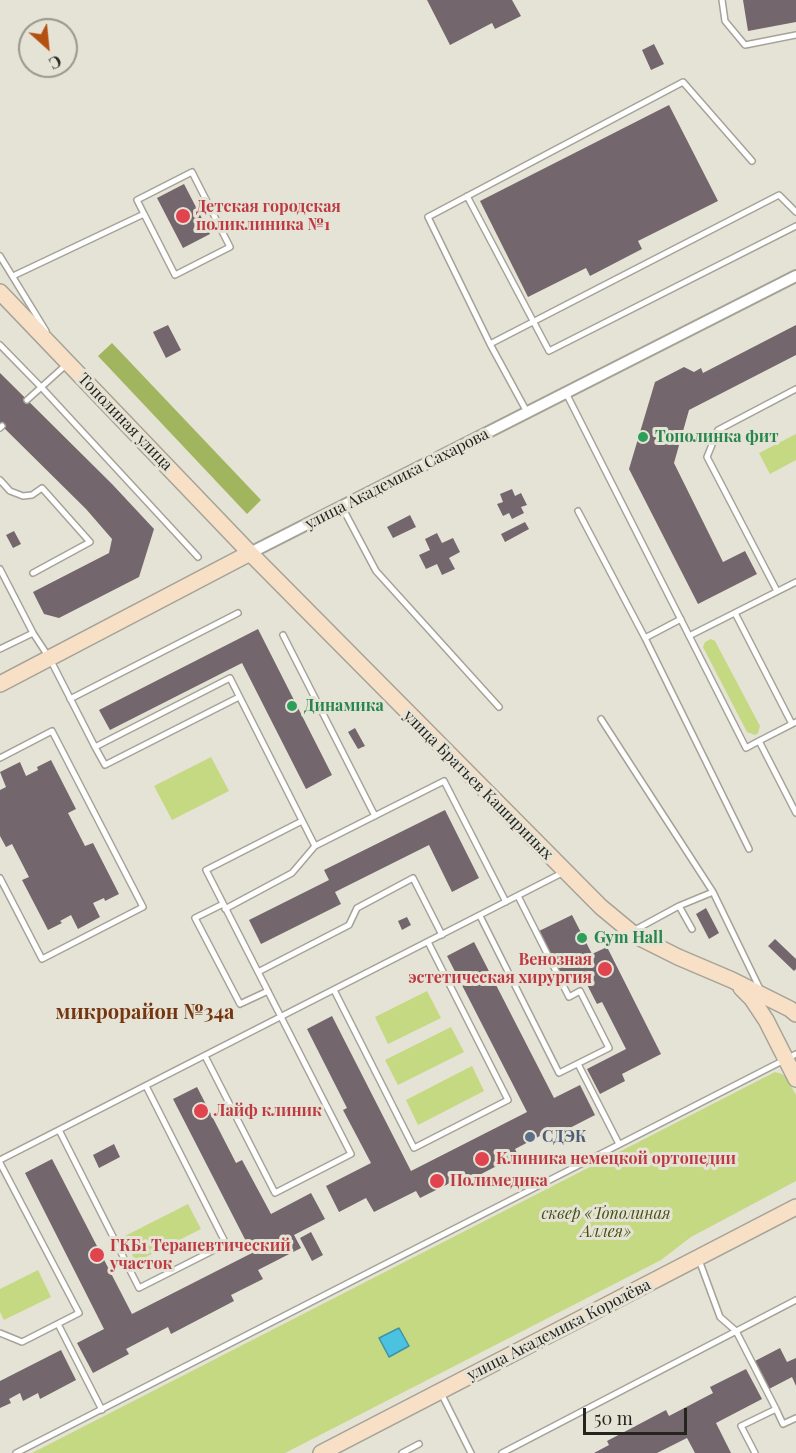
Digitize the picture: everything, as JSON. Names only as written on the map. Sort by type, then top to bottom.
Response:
[{"type":"main road","name":"Тополиная улица","points":[[0,292],[250,553]]},
{"type":"main road","name":"улица Академика Сахарова","points":[[0,684],[250,553]]},
{"type":"main road","name":"улица Братьев Кашириных","points":[[250,553],[601,907],[631,932],[678,957],[763,995],[796,1014]]},
{"type":"main road","name":"улица Братьев Кашириных","points":[[732,980],[752,999],[791,1057],[796,1079]]},
{"type":"main road","name":"улица Академика Королёва","points":[[321,1453],[796,1207]]},
{"type":"street","name":"улица Академика Сахарова","points":[[250,553],[796,276]]},
{"type":"lane","points":[[722,0],[725,21],[745,45],[796,35]]},
{"type":"lane","points":[[527,412],[490,344],[428,217],[683,82],[753,160]]},
{"type":"lane","points":[[192,172],[230,247],[175,275],[144,214],[137,200],[192,172]]},
{"type":"lane","points":[[490,344],[779,195],[796,212]]},
{"type":"lane","points":[[467,196],[549,351],[796,226]]},
{"type":"lane","points":[[13,276],[144,214]]},
{"type":"lane","points":[[0,256],[57,351]]},
{"type":"lane","points":[[0,345],[42,387],[198,557]]},
{"type":"lane","points":[[27,400],[69,363]]},
{"type":"lane","points":[[777,591],[707,458],[718,430],[796,389]]},
{"type":"lane","points":[[566,393],[746,748],[794,723],[735,613]]},
{"type":"lane","points":[[0,480],[10,491],[23,496],[32,495],[42,488],[90,542],[33,573]]},
{"type":"lane","points":[[342,507],[376,571],[499,707]]},
{"type":"lane","points":[[578,511],[645,638],[748,849]]},
{"type":"lane","points":[[0,569],[105,765],[239,697]]},
{"type":"lane","points":[[689,636],[796,582]]},
{"type":"lane","points":[[70,699],[238,613]]},
{"type":"lane","points":[[645,638],[681,619]]},
{"type":"lane","points":[[0,650],[33,633]]},
{"type":"lane","points":[[283,635],[375,816]]},
{"type":"lane","points":[[95,747],[230,678],[315,846]]},
{"type":"lane","points":[[602,718],[712,892],[763,995]]},
{"type":"lane","points":[[0,758],[52,731],[143,907],[42,959],[0,878]]},
{"type":"lane","points":[[759,741],[796,813]]},
{"type":"lane","points":[[268,992],[240,1004],[195,918],[292,873],[315,846],[444,781],[506,902]]},
{"type":"lane","points":[[205,1056],[275,1193],[351,1154],[206,870],[302,821]]},
{"type":"lane","points":[[0,1333],[22,1342],[79,1313],[0,1162],[564,872]]},
{"type":"lane","points":[[258,972],[349,925],[357,908],[413,878],[442,935]]},
{"type":"lane","points":[[631,932],[679,906],[712,892]]},
{"type":"lane","points":[[480,916],[559,1073],[609,1048],[580,991],[569,997],[518,896]]},
{"type":"lane","points":[[679,906],[692,929]]},
{"type":"lane","points":[[334,990],[414,1148],[508,1100],[428,942]]},
{"type":"lane","points":[[16,1453],[791,1057]]},
{"type":"lane","points":[[578,1064],[620,1144]]},
{"type":"lane","points":[[59,1130],[139,1288],[226,1244],[146,1086]]},
{"type":"lane","points":[[699,1258],[720,1317],[736,1331],[783,1424],[796,1418]]},
{"type":"lane","points":[[502,1453],[796,1300]]},
{"type":"lane","points":[[58,1324],[102,1410]]},
{"type":"lane","points":[[441,1391],[471,1453]]},
{"type":"lane","points":[[755,1453],[741,1426],[776,1409]]},
{"type":"lane","points":[[402,1453],[419,1444]]},
{"type":"green space","points":[[112,343],[261,500],[247,514],[98,356]]},
{"type":"green space","points":[[796,434],[796,460],[770,474],[759,453]]},
{"type":"green space","points":[[711,639],[715,641],[760,726],[755,735],[747,732],[703,647],[705,642]]},
{"type":"green space","points":[[211,757],[229,791],[172,820],[154,786]]},
{"type":"green space","points":[[427,991],[441,1018],[388,1044],[375,1017]]},
{"type":"green space","points":[[451,1027],[464,1052],[398,1085],[385,1060]]},
{"type":"green space","points":[[472,1066],[484,1091],[418,1125],[406,1100]]},
{"type":"green space","name":"сквер «Тополиная Аллея»","points":[[775,1072],[786,1077],[796,1095],[796,1181],[691,1237],[661,1260],[285,1453],[32,1453]]},
{"type":"green space","points":[[188,1204],[201,1229],[136,1262],[123,1237]]},
{"type":"green space","points":[[38,1270],[51,1297],[4,1320],[0,1312],[0,1289]]},
{"type":"water","points":[[399,1328],[409,1346],[389,1357],[379,1338]]},
{"type":"building","points":[[427,0],[512,0],[521,16],[495,29],[492,23],[450,45]]},
{"type":"building","points":[[743,0],[796,0],[796,22],[748,31]]},
{"type":"building","points":[[654,44],[664,64],[651,70],[642,50]]},
{"type":"building","points":[[669,105],[718,201],[638,241],[642,249],[590,276],[586,268],[528,297],[480,201]]},
{"type":"building","name":"Детская городская поликлиника №1","points":[[184,184],[210,234],[183,248],[157,198]]},
{"type":"building","points":[[168,325],[181,350],[166,358],[153,332]]},
{"type":"building","points":[[796,325],[796,355],[689,410],[674,463],[723,562],[745,551],[757,574],[698,604],[629,469],[655,382],[684,367],[694,372],[701,368],[703,373]]},
{"type":"building","points":[[0,373],[154,529],[139,577],[59,618],[44,614],[33,592],[109,553],[112,539],[86,509],[0,424]]},
{"type":"building","points":[[512,489],[515,496],[521,493],[527,505],[521,507],[524,513],[512,519],[509,513],[503,516],[497,504],[503,502],[500,494]]},
{"type":"building","points":[[410,515],[416,527],[393,538],[387,527]]},
{"type":"building","points":[[525,522],[529,529],[505,542],[501,534]]},
{"type":"building","points":[[14,531],[21,544],[13,548],[6,535]]},
{"type":"building","points":[[437,533],[442,543],[453,538],[460,552],[449,558],[455,569],[442,575],[437,564],[426,569],[419,555],[430,550],[425,539]]},
{"type":"building","points":[[258,629],[332,775],[306,789],[242,663],[110,730],[99,710]]},
{"type":"building","points":[[355,728],[365,746],[358,749],[348,732]]},
{"type":"building","points":[[51,760],[76,809],[68,813],[85,846],[93,843],[119,894],[105,901],[104,898],[93,903],[100,917],[78,929],[71,915],[48,930],[22,880],[29,877],[12,844],[6,847],[0,836],[0,790],[6,787],[0,772],[20,762],[26,776]]},
{"type":"building","points":[[445,810],[479,878],[452,892],[429,845],[335,892],[341,904],[261,944],[249,920],[329,880],[324,870]]},
{"type":"building","points":[[706,908],[719,933],[709,939],[696,914]]},
{"type":"building","points":[[572,915],[592,954],[607,947],[661,1054],[622,1074],[625,1081],[600,1094],[587,1069],[626,1049],[602,1002],[597,1004],[580,971],[564,979],[539,931]]},
{"type":"building","points":[[407,917],[411,925],[402,930],[398,921]]},
{"type":"building","points":[[775,939],[796,959],[794,971],[768,946]]},
{"type":"building","points":[[474,942],[554,1098],[580,1085],[595,1115],[560,1133],[557,1127],[515,1149],[518,1155],[456,1187],[454,1181],[420,1198],[416,1191],[374,1212],[366,1198],[339,1212],[326,1186],[371,1163],[343,1110],[347,1108],[307,1029],[332,1016],[411,1171],[527,1112],[447,956]]},
{"type":"building","points":[[197,1087],[236,1163],[242,1160],[271,1214],[311,1193],[325,1219],[294,1235],[301,1248],[258,1270],[263,1279],[231,1295],[234,1301],[171,1334],[168,1327],[126,1349],[129,1354],[93,1373],[77,1343],[104,1329],[25,1173],[52,1159],[132,1314],[252,1253],[173,1099]]},
{"type":"building","points":[[114,1144],[120,1157],[99,1168],[93,1155]]},
{"type":"building","points":[[311,1232],[323,1255],[312,1261],[300,1238]]},
{"type":"building","points":[[780,1348],[787,1362],[796,1358],[796,1386],[792,1377],[769,1389],[755,1361]]},
{"type":"building","points":[[61,1350],[76,1380],[40,1399],[38,1393],[23,1401],[20,1393],[9,1399],[11,1403],[0,1408],[0,1381]]},
{"type":"building","points":[[746,1369],[762,1399],[716,1423],[731,1453],[695,1453],[687,1438],[657,1453],[594,1453],[609,1445],[607,1441],[666,1410],[669,1416],[713,1393],[710,1387]]},
{"type":"place","name":"Детская городская поликлиника №1","points":[[183,216]]},
{"type":"place","name":"Тополинка фит","points":[[643,437]]},
{"type":"place","name":"Динамика","points":[[292,706]]},
{"type":"place","name":"Gym Hall","points":[[582,938]]},
{"type":"place","name":"Венозная эстетическая хирургия","points":[[605,969]]},
{"type":"place","name":"Лайф клиник","points":[[201,1111]]},
{"type":"place","name":"СДЭК","points":[[530,1137]]},
{"type":"place","name":"Клиника немецкой ортопедии","points":[[482,1159]]},
{"type":"place","name":"Полимедика","points":[[437,1181]]},
{"type":"place","name":"ГКБ1 Терапевтический участок","points":[[97,1255]]},
{"type":"district","name":"микрорайон №34а","points":[[145,1013]]}]
